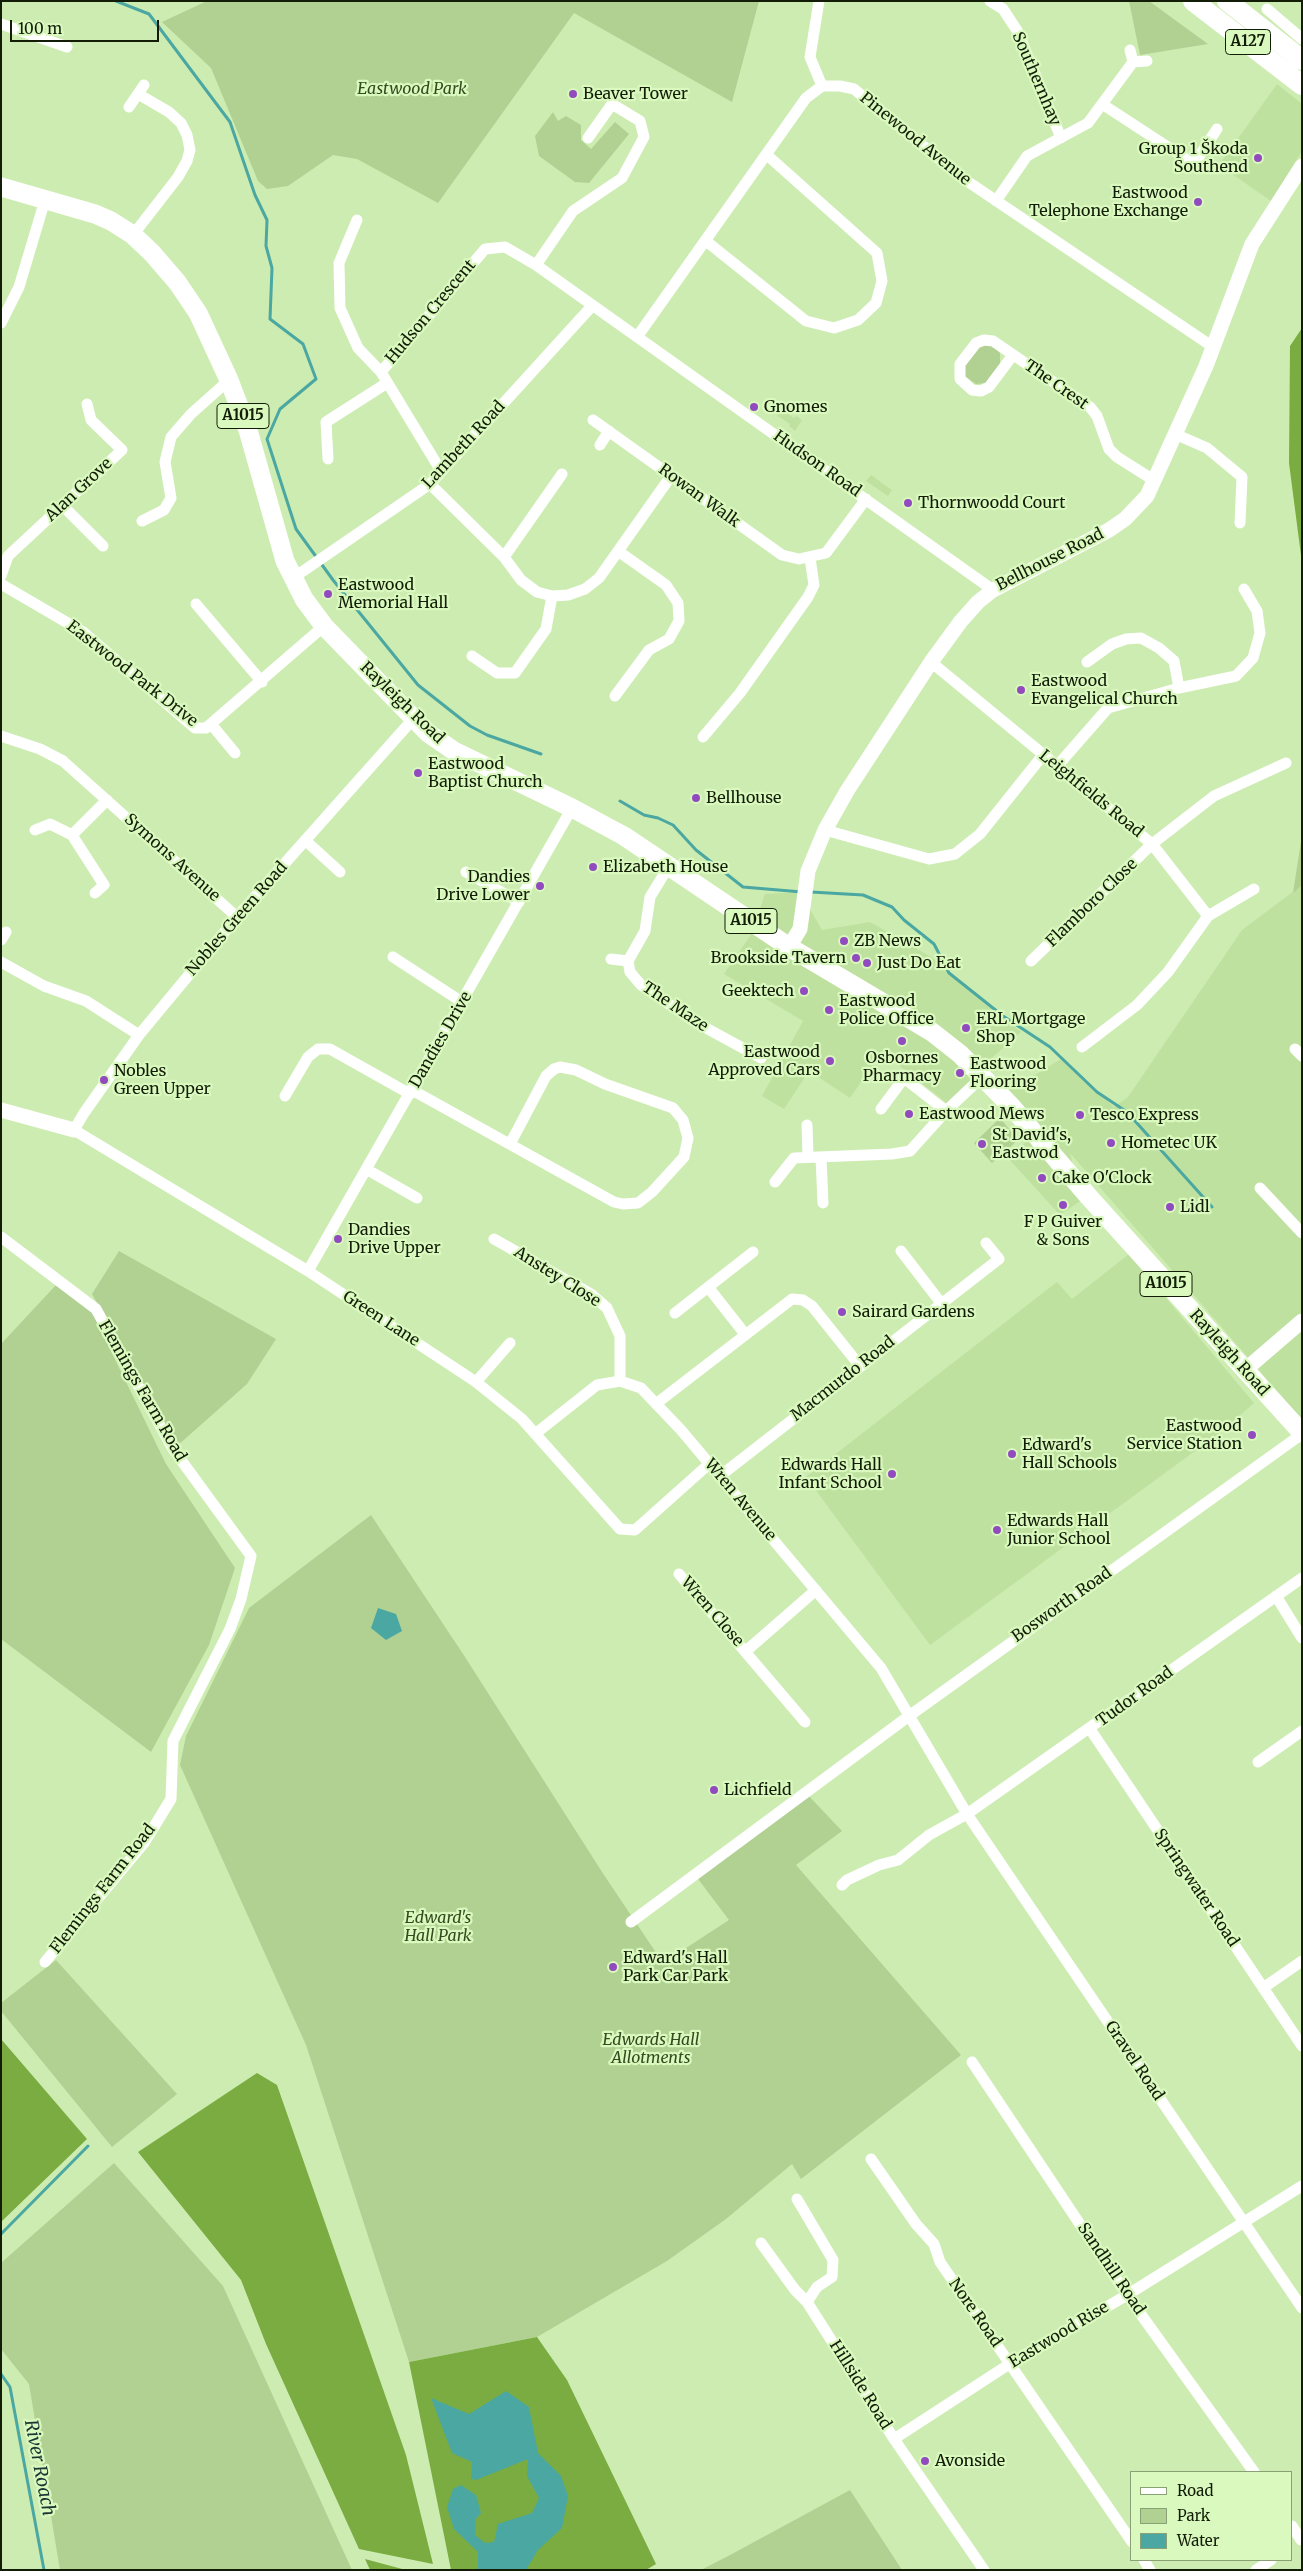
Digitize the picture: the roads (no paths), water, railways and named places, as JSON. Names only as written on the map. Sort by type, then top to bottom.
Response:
[{"type":"highway","name":"A127","points":[[1193,1],[1299,74]]},
{"type":"highway","points":[[1209,1],[1299,74]]},
{"type":"highway","name":"A127","points":[[1227,1],[1299,74]]},
{"type":"main road","name":"Rayleigh Road","points":[[1,187],[95,214],[133,235],[158,260],[188,298],[229,380],[248,430],[285,561],[304,599],[324,626],[428,732],[454,751],[572,808],[624,836],[789,947],[932,1032],[960,1054],[983,1076],[1302,1434]]},
{"type":"street","points":[[636,337],[806,98],[822,86],[810,57],[819,1]]},
{"type":"street","name":"Southernhay","points":[[990,1],[1003,9],[1018,32],[1061,138]]},
{"type":"street","points":[[1267,9],[1302,40]]},
{"type":"street","points":[[1,24],[67,48]]},
{"type":"street","points":[[1130,50],[1133,62]]},
{"type":"street","points":[[996,201],[1027,156],[1088,124],[1133,62],[1148,60]]},
{"type":"street","name":"Pinewood Avenue","points":[[822,86],[840,86],[854,89],[961,177],[1213,346]]},
{"type":"street","points":[[129,107],[141,89],[181,123],[187,135],[190,150],[181,171],[133,235]]},
{"type":"street","points":[[536,265],[573,211],[622,178],[644,137],[640,120],[612,104],[588,138]]},
{"type":"street","points":[[1102,104],[1194,164],[1217,129]]},
{"type":"street","points":[[706,241],[806,321],[834,328],[858,320],[876,304],[882,281],[876,253],[767,155]]},
{"type":"street","name":"Bellhouse Road","points":[[789,947],[800,929],[806,887],[814,853],[825,830],[847,790],[931,662],[970,611],[993,590],[1110,530],[1147,496],[1156,481],[1213,346],[1252,244],[1302,166]]},
{"type":"street","points":[[3,318],[22,279],[45,200]]},
{"type":"street","points":[[356,220],[339,263],[340,308],[358,348],[381,372],[441,471]]},
{"type":"street","name":"Hudson Crescent","points":[[381,372],[485,249],[505,247],[536,265],[592,306]]},
{"type":"street","name":"Hudson Road","points":[[592,306],[993,590]]},
{"type":"street","name":"Lambeth Road","points":[[293,578],[430,484],[592,306]]},
{"type":"street","name":"The Crest","points":[[1013,355],[988,387],[981,391],[972,390],[960,379],[960,364],[976,343],[984,340],[994,341],[1090,406],[1097,416],[1110,449],[1117,457],[1156,481]]},
{"type":"street","points":[[142,521],[164,510],[171,498],[165,462],[171,437],[191,414],[229,380]]},
{"type":"street","points":[[328,459],[326,422],[388,383]]},
{"type":"street","name":"Alan Grove","points":[[1,576],[8,556],[122,450],[91,420],[87,404]]},
{"type":"street","name":"Rowan Walk","points":[[593,420],[782,555],[799,559],[810,558]]},
{"type":"street","points":[[600,445],[609,432]]},
{"type":"street","points":[[1175,434],[1207,448],[1242,477],[1240,523]]},
{"type":"street","points":[[504,557],[562,474]]},
{"type":"street","points":[[430,484],[504,557],[521,580],[537,592],[552,596],[568,595],[586,589],[599,578],[671,476]]},
{"type":"street","points":[[544,477],[554,484]]},
{"type":"street","points":[[703,737],[740,694],[808,597],[814,585],[810,558],[826,552],[866,499]]},
{"type":"street","points":[[62,506],[102,546]]},
{"type":"street","points":[[615,696],[649,650],[669,638],[679,621],[678,603],[666,585],[618,551]]},
{"type":"street","name":"Eastwood Park Drive","points":[[1,584],[83,632],[195,728],[206,728],[262,682],[324,626]]},
{"type":"street","points":[[1058,765],[1108,708],[1179,688],[1236,676],[1253,658],[1260,633],[1257,611],[1244,589]]},
{"type":"street","points":[[472,656],[497,673],[515,673],[546,629],[552,596]]},
{"type":"street","points":[[196,604],[262,682]]},
{"type":"street","points":[[1086,662],[1112,644],[1126,638],[1141,638],[1159,648],[1174,661],[1179,688]]},
{"type":"street","name":"Leighfields Road","points":[[931,662],[1152,844],[1214,796],[1286,763]]},
{"type":"street","name":"Nobles Green Road","points":[[74,1130],[139,1036],[237,917],[414,718]]},
{"type":"street","points":[[211,724],[235,753]]},
{"type":"street","name":"Symons Avenue","points":[[1,736],[40,749],[63,761],[237,917]]},
{"type":"street","points":[[825,830],[929,859],[955,854],[980,834],[1043,755]]},
{"type":"street","points":[[72,835],[107,800]]},
{"type":"street","name":"Dandies Drive","points":[[308,1271],[572,808]]},
{"type":"street","points":[[35,830],[50,824],[72,835],[104,885],[96,893]]},
{"type":"street","points":[[306,841],[340,872]]},
{"type":"street","points":[[1152,844],[1208,916]]},
{"type":"street","name":"Flamboro Close","points":[[1031,961],[1152,844]]},
{"type":"street","points":[[611,959],[628,961],[645,931],[648,906],[653,889],[669,866]]},
{"type":"street","points":[[466,872],[519,902]]},
{"type":"street","points":[[1082,1047],[1137,1005],[1168,972],[1208,916],[1254,889]]},
{"type":"street","points":[[393,957],[462,1002]]},
{"type":"street","name":"The Maze","points":[[628,961],[630,972],[641,985],[695,1022],[761,1058]]},
{"type":"street","points":[[1,962],[44,986],[86,1001],[139,1036]]},
{"type":"street","points":[[285,1096],[308,1057],[318,1049],[330,1049],[510,1144],[614,1202],[631,1204],[645,1198],[678,1165],[687,1148],[688,1138],[683,1120],[673,1108],[605,1084],[576,1070],[560,1067],[554,1069],[546,1076],[510,1144]]},
{"type":"street","points":[[775,1182],[792,1159],[892,1154],[910,1151],[946,1111],[983,1076]]},
{"type":"street","points":[[880,1109],[904,1078],[946,1111]]},
{"type":"street","name":"Green Lane","points":[[1,1110],[74,1130],[308,1271],[476,1382],[510,1408],[615,1525],[624,1531],[634,1530],[709,1464]]},
{"type":"street","points":[[807,1125],[808,1157]]},
{"type":"street","points":[[821,1157],[823,1203]]},
{"type":"street","points":[[366,1169],[417,1198]]},
{"type":"street","points":[[1260,1188],[1302,1233]]},
{"type":"street","name":"Flemings Farm Road","points":[[1,1237],[96,1309],[173,1449],[251,1556],[241,1600],[230,1630],[172,1741],[171,1799],[144,1843],[45,1962]]},
{"type":"street","name":"Anstey Close","points":[[494,1239],[591,1294],[607,1308],[620,1336],[620,1381]]},
{"type":"street","name":"Macmurdo Road","points":[[720,1476],[999,1259],[986,1242]]},
{"type":"street","points":[[901,1251],[941,1303]]},
{"type":"street","points":[[675,1312],[753,1252]]},
{"type":"street","points":[[708,1286],[745,1334]]},
{"type":"street","points":[[657,1403],[787,1301],[799,1298],[812,1306],[860,1366]]},
{"type":"street","points":[[1245,1370],[1302,1321]]},
{"type":"street","points":[[476,1382],[510,1343]]},
{"type":"street","points":[[535,1434],[589,1390],[605,1383],[620,1381]]},
{"type":"street","name":"Wren Avenue","points":[[620,1381],[642,1388],[720,1476],[881,1668],[909,1716]]},
{"type":"street","name":"Bosworth Road","points":[[632,1922],[909,1716],[1302,1434]]},
{"type":"street","name":"Wren Close","points":[[679,1574],[805,1722]]},
{"type":"street","name":"Tudor Road","points":[[842,1886],[847,1880],[879,1865],[901,1858],[928,1835],[967,1814],[1302,1578]]},
{"type":"street","name":"Wren Close","points":[[746,1651],[816,1590]]},
{"type":"street","points":[[1276,1596],[1302,1638]]},
{"type":"street","name":"Gravel Road","points":[[909,1716],[967,1814],[1302,2308]]},
{"type":"street","name":"Springwater Road","points":[[1090,1729],[1263,1988],[1298,2033],[1302,2046]]},
{"type":"street","points":[[1258,1762],[1302,1731]]},
{"type":"street","points":[[1263,1988],[1302,1961]]},
{"type":"street","name":"Sandhill Road","points":[[972,2062],[1128,2295],[1253,2471]]},
{"type":"street","name":"Nore Road","points":[[871,2159],[916,2224],[934,2244],[940,2262],[1130,2539]]},
{"type":"street","name":"Eastwood Rise","points":[[894,2438],[1302,2186]]},
{"type":"street","points":[[797,2199],[833,2260],[832,2278],[817,2287],[808,2303]]},
{"type":"street","name":"Hillside Road","points":[[762,2243],[795,2290],[808,2303],[894,2438],[984,2570]]},
{"type":"street","points":[[1293,2527],[1302,2540]]},
{"type":"street","points":[[1256,2570],[1270,2561]]},
{"type":"water","points":[[378,1608],[396,1614],[402,1631],[386,1640],[371,1628]]},
{"type":"water","points":[[506,2391],[529,2407],[538,2453],[561,2476],[568,2496],[562,2528],[538,2550],[526,2570],[478,2570],[478,2552],[454,2529],[447,2507],[453,2489],[461,2485],[476,2495],[481,2513],[476,2519],[475,2535],[485,2543],[494,2542],[498,2524],[532,2513],[539,2498],[527,2476],[528,2459],[476,2480],[471,2479],[472,2462],[452,2453],[431,2398],[469,2414]]},
{"type":"waterway","points":[[116,1],[149,14],[230,122],[255,195],[267,220],[266,246],[272,268],[270,319],[303,344],[316,379],[280,409],[267,439],[296,529],[333,580],[418,685],[470,726],[487,735],[541,754]]},
{"type":"waterway","points":[[620,801],[644,815],[658,818],[673,825],[696,850],[743,887],[802,892]]},
{"type":"waterway","points":[[811,892],[863,895],[892,907],[904,920],[934,944],[949,973],[1003,1016],[1050,1047],[1097,1092],[1127,1112],[1212,1207]]},
{"type":"waterway","points":[[1,2234],[88,2146]]},
{"type":"waterway","name":"River Roach","points":[[1,2374],[10,2387],[44,2570]]},
{"type":"place","name":"Beaver Tower","points":[[573,94]]},
{"type":"place","name":"Group 1 Škoda Southend","points":[[1258,158]]},
{"type":"place","name":"Eastwood Telephone Exchange","points":[[1198,202]]},
{"type":"place","name":"Gnomes","points":[[754,407]]},
{"type":"place","name":"Thornwoodd Court","points":[[908,503]]},
{"type":"place","name":"Eastwood Memorial Hall","points":[[328,594]]},
{"type":"place","name":"Eastwood Evangelical Church","points":[[1021,690]]},
{"type":"place","name":"Eastwood Baptist Church","points":[[418,773]]},
{"type":"place","name":"Bellhouse","points":[[696,798]]},
{"type":"place","name":"Elizabeth House","points":[[593,867]]},
{"type":"place","name":"Dandies Drive Lower","points":[[540,886]]},
{"type":"place","name":"ZB News","points":[[844,941]]},
{"type":"place","name":"Brookside Tavern","points":[[856,958]]},
{"type":"place","name":"Just Do Eat","points":[[867,963]]},
{"type":"place","name":"Geektech","points":[[804,991]]},
{"type":"place","name":"Eastwood Police Office","points":[[829,1010]]},
{"type":"place","name":"ERL Mortgage Shop","points":[[966,1028]]},
{"type":"place","name":"Osbornes Pharmacy","points":[[902,1041]]},
{"type":"place","name":"Eastwood Approved Cars","points":[[830,1061]]},
{"type":"place","name":"Eastwood Flooring","points":[[960,1073]]},
{"type":"place","name":"Nobles Green Upper","points":[[104,1080]]},
{"type":"place","name":"Eastwood Mews","points":[[909,1114]]},
{"type":"place","name":"Tesco Express","points":[[1080,1115]]},
{"type":"place","name":"Hometec UK","points":[[1111,1143]]},
{"type":"place","name":"St David's, Eastwod","points":[[982,1144]]},
{"type":"place","name":"Cake O'Clock","points":[[1042,1178]]},
{"type":"place","name":"F P Guiver & Sons","points":[[1063,1205]]},
{"type":"place","name":"Lidl","points":[[1170,1207]]},
{"type":"place","name":"Dandies Drive Upper","points":[[338,1239]]},
{"type":"place","name":"Sairard Gardens","points":[[842,1312]]},
{"type":"place","name":"Eastwood Service Station","points":[[1252,1435]]},
{"type":"place","name":"Edward's Hall Schools","points":[[1012,1454]]},
{"type":"place","name":"Edwards Hall Infant School","points":[[892,1474]]},
{"type":"place","name":"Edwards Hall Junior School","points":[[997,1530]]},
{"type":"place","name":"Lichfield","points":[[714,1790]]},
{"type":"place","name":"Edward's Hall Park Car Park","points":[[613,1967]]},
{"type":"place","name":"Avonside","points":[[925,2461]]},
{"type":"park label","name":"Eastwood Park","points":[[412,89]]},
{"type":"park label","name":"Edward's Hall Park","points":[[438,1927]]},
{"type":"park label","name":"Edwards Hall Allotments","points":[[651,2049]]}]
